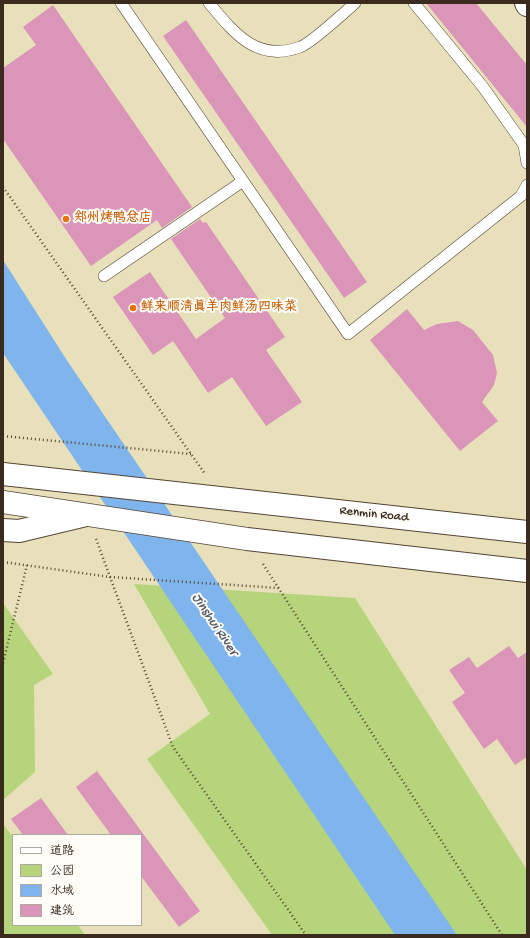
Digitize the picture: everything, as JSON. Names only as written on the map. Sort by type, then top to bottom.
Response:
[{"type":"main road","name":"Renmin Road","points":[[3,474],[222,497],[527,532]]},
{"type":"main road","points":[[3,502],[247,539],[527,571]]},
{"type":"main road","points":[[3,530],[18,531],[86,515]]},
{"type":"lane","points":[[121,3],[348,334],[521,196],[527,185]]},
{"type":"lane","points":[[209,3],[228,27],[255,48],[276,52],[301,47],[356,3]]},
{"type":"lane","points":[[414,3],[483,87],[524,145],[527,163]]},
{"type":"lane","points":[[104,276],[243,181]]},
{"type":"path","points":[[3,188],[222,497]]},
{"type":"path","points":[[3,436],[191,454]]},
{"type":"path","points":[[86,515],[111,577],[173,747],[306,935]]},
{"type":"path","points":[[247,539],[502,935]]},
{"type":"path","points":[[3,562],[111,577],[279,588]]},
{"type":"path","points":[[3,663],[27,565]]},
{"type":"green space","points":[[134,584],[355,598],[527,870],[527,935],[272,935],[147,759],[210,714]]},
{"type":"green space","points":[[3,603],[53,674],[34,685],[35,772],[3,800]]},
{"type":"green space","points":[[3,824],[12,836],[12,926],[79,926],[85,935],[3,935]]},
{"type":"water","name":"Jinshui River","points":[[3,260],[68,362],[457,935],[395,935],[3,353]]},
{"type":"building","points":[[426,3],[476,3],[527,65],[527,127]]},
{"type":"building","points":[[53,5],[192,207],[162,228],[157,220],[91,266],[3,139],[3,68],[36,45],[23,27]]},
{"type":"building","points":[[186,20],[367,282],[344,298],[163,36]]},
{"type":"building","points":[[200,219],[203,223],[206,222],[285,337],[266,350],[302,402],[266,426],[232,377],[208,393],[173,341],[153,355],[113,297],[150,272],[196,339],[225,318],[171,239]]},
{"type":"building","points":[[407,309],[424,330],[437,324],[458,321],[473,330],[493,355],[497,373],[494,385],[482,402],[498,421],[460,451],[370,340]]},
{"type":"building","points":[[509,646],[518,658],[527,652],[527,757],[515,765],[497,739],[484,749],[452,702],[465,693],[449,670],[469,657],[477,668]]},
{"type":"building","points":[[97,771],[200,911],[179,927],[142,877],[142,834],[110,834],[76,787]]},
{"type":"building","points":[[41,798],[67,834],[22,834],[11,819]]},
{"type":"place","name":"郑州烤鸭总店","points":[[66,219]]},
{"type":"place","name":"鲜来顺清真羊肉鲜汤四味菜","points":[[133,308]]}]
